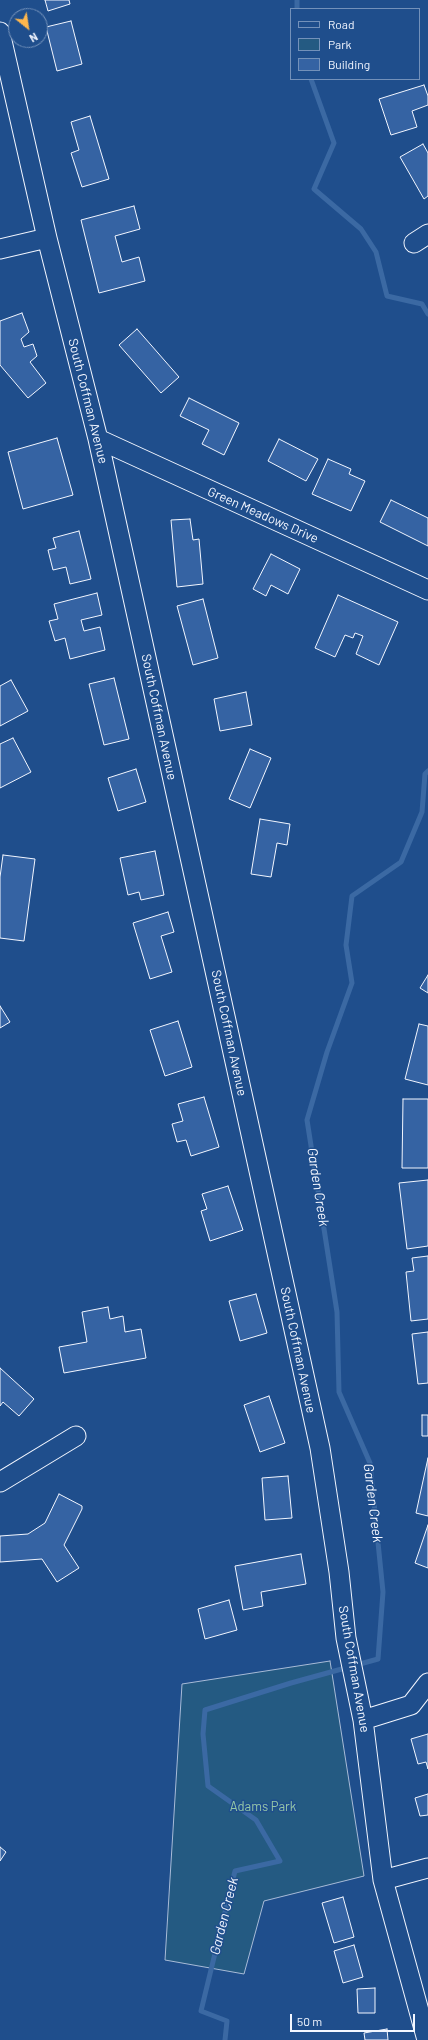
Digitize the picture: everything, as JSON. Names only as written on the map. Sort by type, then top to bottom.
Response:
[{"type":"street","name":"South Coffman Avenue","points":[[0,32],[47,238],[98,439],[320,1448],[339,1572],[346,1638],[363,1720],[383,1880],[427,2040]]},
{"type":"street","points":[[0,249],[47,238]]},
{"type":"street","name":"Green Meadows Drive","points":[[98,439],[428,590]]},
{"type":"street","points":[[0,1482],[76,1436]]},
{"type":"street","points":[[363,1720],[411,1705],[428,1683]]},
{"type":"street","points":[[383,1880],[428,1868]]},
{"type":"green space","name":"Adams Park","points":[[330,1661],[364,1876],[264,1901],[244,1974],[165,1960],[182,1684]]},
{"type":"building","points":[[45,0],[69,0],[70,4],[48,11]]},
{"type":"building","points":[[71,21],[82,64],[57,71],[48,35],[48,27]]},
{"type":"building","points":[[424,85],[428,96],[428,105],[412,111],[417,127],[391,135],[379,99]]},
{"type":"building","points":[[90,116],[109,179],[82,187],[71,153],[79,150],[71,122]]},
{"type":"building","points":[[423,144],[428,153],[428,196],[424,199],[400,157]]},
{"type":"building","points":[[134,206],[140,229],[115,236],[122,262],[139,257],[145,281],[99,293],[81,220]]},
{"type":"building","points":[[22,313],[29,332],[21,339],[24,347],[33,344],[37,356],[30,362],[46,383],[28,398],[0,365],[0,321]]},
{"type":"building","points":[[137,329],[179,377],[161,393],[119,345]]},
{"type":"building","points":[[189,398],[239,423],[224,455],[202,444],[209,430],[180,416]]},
{"type":"building","points":[[57,438],[73,495],[23,509],[8,452]]},
{"type":"building","points":[[279,439],[318,459],[306,481],[268,461]]},
{"type":"building","points":[[328,459],[351,469],[349,474],[365,481],[351,511],[312,494]]},
{"type":"building","points":[[391,500],[428,518],[428,546],[380,522]]},
{"type":"building","points":[[190,519],[193,540],[199,539],[203,584],[177,587],[171,520]]},
{"type":"building","points":[[79,531],[91,579],[70,584],[66,567],[53,570],[48,550],[56,548],[53,538]]},
{"type":"building","points":[[271,554],[300,569],[288,594],[271,585],[266,596],[253,589]]},
{"type":"building","points":[[97,593],[102,615],[81,620],[84,631],[100,627],[105,650],[70,659],[65,638],[55,641],[49,621],[58,619],[54,604]]},
{"type":"building","points":[[338,595],[398,622],[379,665],[356,654],[363,636],[355,633],[353,638],[345,635],[335,657],[315,648]]},
{"type":"building","points":[[203,599],[218,658],[193,665],[177,606]]},
{"type":"building","points":[[114,678],[129,739],[104,745],[89,684]]},
{"type":"building","points":[[11,680],[28,711],[0,726],[0,686]]},
{"type":"building","points":[[246,692],[252,725],[220,731],[214,699]]},
{"type":"building","points":[[13,738],[31,772],[0,788],[0,744]]},
{"type":"building","points":[[250,749],[271,758],[250,808],[229,799]]},
{"type":"building","points":[[136,769],[146,802],[118,811],[108,778]]},
{"type":"building","points":[[260,819],[290,824],[287,845],[277,843],[271,877],[251,874]]},
{"type":"building","points":[[155,851],[164,895],[141,900],[139,892],[128,895],[120,858]]},
{"type":"building","points":[[3,855],[35,859],[24,941],[0,938],[0,877]]},
{"type":"building","points":[[168,912],[174,932],[161,936],[172,972],[150,979],[133,923]]},
{"type":"building","points":[[428,975],[428,993],[420,988]]},
{"type":"building","points":[[0,1006],[10,1022],[0,1028]]},
{"type":"building","points":[[178,1021],[192,1067],[165,1076],[150,1030]]},
{"type":"building","points":[[419,1024],[428,1026],[428,1085],[405,1079]]},
{"type":"building","points":[[204,1097],[219,1147],[191,1156],[186,1140],[177,1142],[172,1124],[183,1121],[178,1104]]},
{"type":"building","points":[[403,1099],[428,1099],[428,1168],[402,1168]]},
{"type":"building","points":[[428,1180],[428,1246],[407,1249],[399,1183]]},
{"type":"building","points":[[228,1186],[243,1230],[210,1241],[201,1211],[207,1209],[202,1194]]},
{"type":"building","points":[[428,1256],[428,1319],[411,1321],[406,1272],[414,1271],[412,1258]]},
{"type":"building","points":[[256,1294],[267,1333],[240,1341],[229,1301]]},
{"type":"building","points":[[108,1307],[110,1319],[123,1316],[125,1332],[141,1329],[146,1358],[64,1373],[59,1347],[87,1342],[82,1312]]},
{"type":"building","points":[[428,1332],[428,1383],[418,1384],[412,1334]]},
{"type":"building","points":[[0,1368],[34,1399],[19,1416],[3,1402],[0,1406]]},
{"type":"building","points":[[269,1396],[285,1443],[260,1452],[244,1405]]},
{"type":"building","points":[[422,1415],[428,1415],[428,1436],[422,1436]]},
{"type":"building","points":[[428,1458],[428,1516],[416,1513]]},
{"type":"building","points":[[288,1476],[292,1518],[265,1520],[262,1478]]},
{"type":"building","points":[[59,1494],[82,1506],[82,1509],[64,1545],[79,1568],[57,1582],[42,1559],[0,1562],[0,1536],[28,1534],[45,1523]]},
{"type":"building","points":[[428,1525],[428,1568],[415,1563]]},
{"type":"building","points":[[301,1554],[306,1584],[261,1592],[263,1606],[243,1610],[235,1566]]},
{"type":"building","points":[[229,1600],[237,1630],[205,1639],[198,1609]]},
{"type":"building","points":[[428,1734],[428,1769],[426,1762],[418,1764],[411,1739]]},
{"type":"building","points":[[428,1794],[428,1815],[420,1816],[415,1798]]},
{"type":"building","points":[[0,1847],[6,1852],[0,1861]]},
{"type":"building","points":[[343,1897],[354,1937],[334,1943],[322,1903]]},
{"type":"building","points":[[354,1945],[363,1977],[343,1983],[334,1951]]},
{"type":"building","points":[[375,1988],[375,2013],[358,2013],[357,1989]]},
{"type":"building","points":[[387,2029],[388,2040],[365,2040],[364,2033]]},
{"type":"waterway","name":"Garden Creek","points":[[297,0],[297,8]]},
{"type":"waterway","name":"Garden Creek","points":[[311,80],[334,143],[314,189],[361,229],[376,252],[387,296],[422,304],[428,314]]},
{"type":"waterway","name":"Garden Creek","points":[[225,2040],[227,2021],[201,2011],[235,1871],[280,1861],[256,1820],[208,1786],[203,1734],[205,1710],[291,1683],[378,1659],[383,1592],[370,1463],[339,1392],[337,1312],[307,1120],[327,1052],[352,983],[346,945],[352,896],[401,862],[422,812],[425,774],[428,771]]}]
